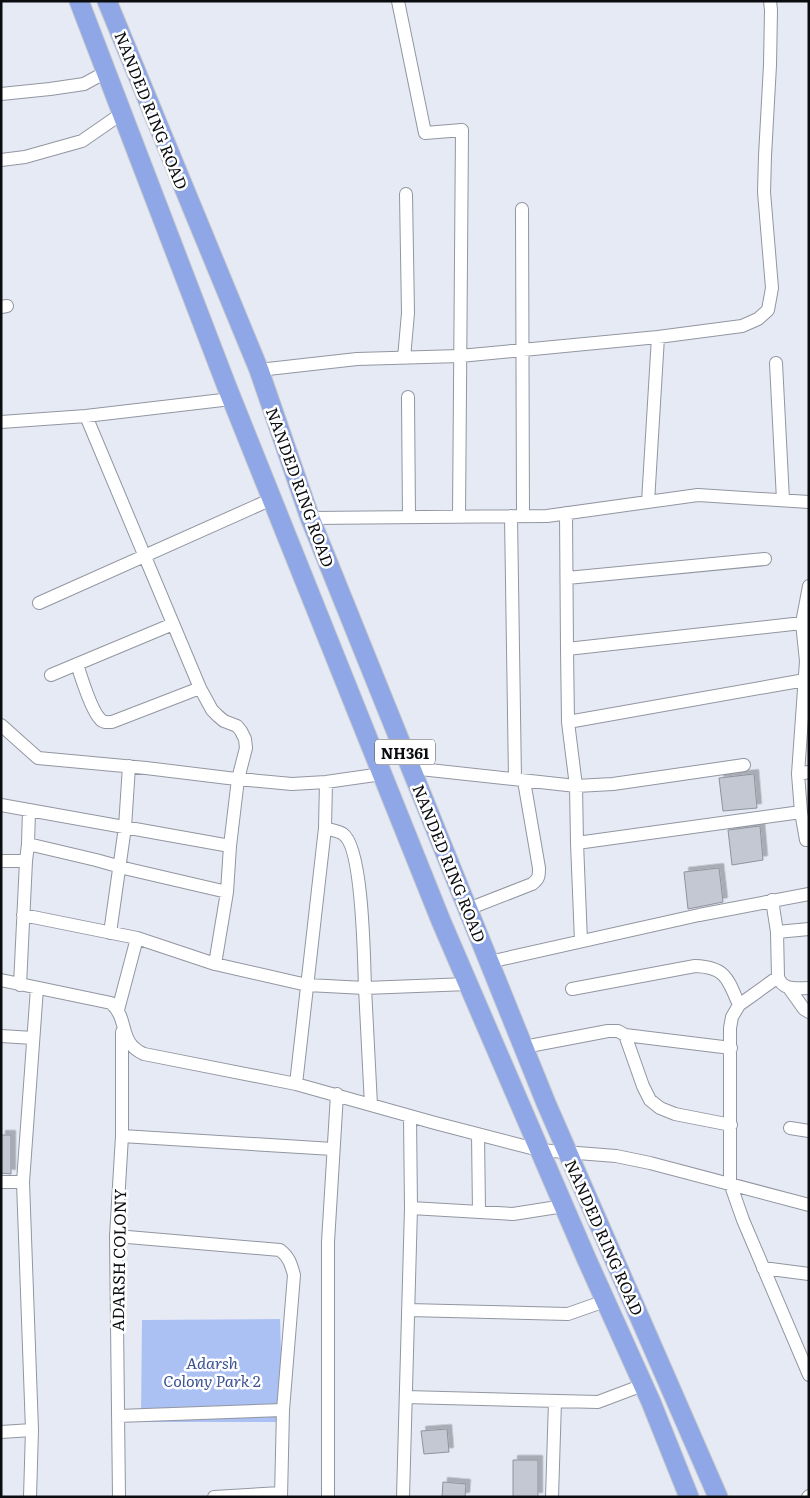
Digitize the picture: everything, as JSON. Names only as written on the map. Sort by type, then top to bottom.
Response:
[{"type":"highway","name":"NH361","points":[[79,1],[231,398],[438,912],[689,1497]]},
{"type":"highway","name":"NANDED RING ROAD","points":[[107,1],[259,370],[310,518],[489,962],[568,1152],[718,1497]]},
{"type":"street","points":[[398,1],[425,133],[462,130],[459,517]]},
{"type":"street","points":[[259,370],[357,359],[460,356],[658,338],[742,326],[758,319],[768,310],[772,288],[764,192],[772,10],[770,1]]},
{"type":"street","points":[[1,94],[84,84],[106,72]]},
{"type":"street","points":[[1,160],[25,157],[82,141],[121,114]]},
{"type":"street","points":[[404,358],[408,313],[406,194]]},
{"type":"street","points":[[468,909],[532,884],[539,877],[539,868],[519,780],[517,516],[522,350],[522,209]]},
{"type":"street","points":[[648,502],[658,338]]},
{"type":"street","points":[[776,363],[783,500]]},
{"type":"street","points":[[408,397],[409,517]]},
{"type":"street","points":[[1,422],[86,416],[231,398]]},
{"type":"street","points":[[86,416],[200,688],[212,710],[224,721],[236,726],[245,739],[246,748],[238,779],[230,846],[228,892],[215,964]]},
{"type":"street","points":[[310,518],[547,516],[698,495],[809,502]]},
{"type":"street","points":[[39,603],[272,499]]},
{"type":"street","points":[[566,513],[568,722],[576,786],[581,941]]},
{"type":"street","points":[[567,578],[764,559]]},
{"type":"street","points":[[806,840],[801,812],[807,661],[802,623],[809,586]]},
{"type":"street","points":[[567,650],[802,623]]},
{"type":"street","points":[[51,675],[173,624]]},
{"type":"street","points":[[77,664],[95,712],[99,719],[104,722],[112,722],[200,688]]},
{"type":"street","points":[[568,722],[805,680]]},
{"type":"street","points":[[1,725],[38,758],[292,784],[326,782],[382,774]]},
{"type":"street","points":[[411,768],[576,786],[613,784],[744,765]]},
{"type":"street","points":[[110,932],[124,827],[128,766]]},
{"type":"street","points":[[296,1084],[325,828],[326,782]]},
{"type":"street","points":[[1,805],[230,846]]},
{"type":"street","points":[[20,985],[30,810]]},
{"type":"street","points":[[577,843],[801,812]]},
{"type":"street","points":[[325,828],[343,833],[349,841],[354,854],[361,916],[371,1104]]},
{"type":"street","points":[[28,844],[228,892]]},
{"type":"street","points":[[1,861],[26,861]]},
{"type":"street","points":[[489,962],[772,900],[809,894]]},
{"type":"street","points":[[772,900],[777,932],[778,977],[780,982],[789,988],[809,988]]},
{"type":"street","points":[[23,915],[136,938],[215,964],[307,985],[365,988],[468,984]]},
{"type":"street","points":[[777,932],[809,929]]},
{"type":"street","points":[[118,1010],[136,938]]},
{"type":"street","points":[[572,989],[695,966],[710,966],[721,971],[730,984],[739,1005]]},
{"type":"street","points":[[778,977],[739,1005],[732,1017],[730,1028],[730,1183],[763,1268],[803,1349],[809,1374]]},
{"type":"street","points":[[1,980],[111,1003],[118,1010],[128,1041],[134,1049],[144,1054],[338,1094],[410,1116],[540,1150],[616,1156],[730,1183],[809,1205]]},
{"type":"street","points":[[30,1497],[32,1430],[23,1182],[37,988]]},
{"type":"street","points":[[789,988],[804,1009],[809,1012]]},
{"type":"street","name":"ADARSH COLONY","points":[[119,1497],[116,1236],[122,1136],[122,1023]]},
{"type":"street","points":[[524,1047],[608,1031],[618,1031],[625,1035],[731,1048]]},
{"type":"street","points":[[625,1035],[642,1086],[650,1100],[660,1108],[675,1114],[731,1125]]},
{"type":"street","points":[[1,1036],[33,1038]]},
{"type":"street","points":[[328,1497],[328,1242],[338,1094]]},
{"type":"street","points":[[403,1497],[411,1208],[410,1116]]},
{"type":"street","points":[[790,1128],[809,1131]]},
{"type":"street","points":[[478,1134],[479,1212]]},
{"type":"street","points":[[122,1136],[333,1149]]},
{"type":"street","points":[[1,1182],[23,1182]]},
{"type":"street","points":[[411,1208],[512,1214],[564,1206]]},
{"type":"street","points":[[116,1236],[280,1250],[291,1262],[294,1274],[283,1410],[281,1495],[214,1497]]},
{"type":"street","points":[[763,1268],[809,1274]]},
{"type":"street","points":[[408,1310],[568,1314],[605,1301]]},
{"type":"street","points":[[406,1396],[598,1402],[643,1386]]},
{"type":"street","points":[[552,1497],[555,1401]]},
{"type":"street","points":[[118,1416],[283,1410]]},
{"type":"street","points":[[1,1432],[32,1430]]},
{"type":"green space","name":"Adarsh Colony Park 2","points":[[280,1319],[283,1422],[141,1422],[142,1320]]},
{"type":"building","points":[[754,774],[757,808],[723,811],[719,778]]},
{"type":"building","points":[[760,826],[763,860],[732,865],[728,830]]},
{"type":"building","points":[[719,868],[723,902],[688,909],[684,872]]},
{"type":"building","points":[[1,1135],[11,1135],[11,1174],[1,1173]]},
{"type":"building","points":[[447,1429],[449,1452],[424,1454],[421,1431]]},
{"type":"building","points":[[513,1460],[538,1460],[538,1497],[513,1497]]},
{"type":"building","points":[[443,1482],[466,1484],[465,1497],[442,1497]]}]
